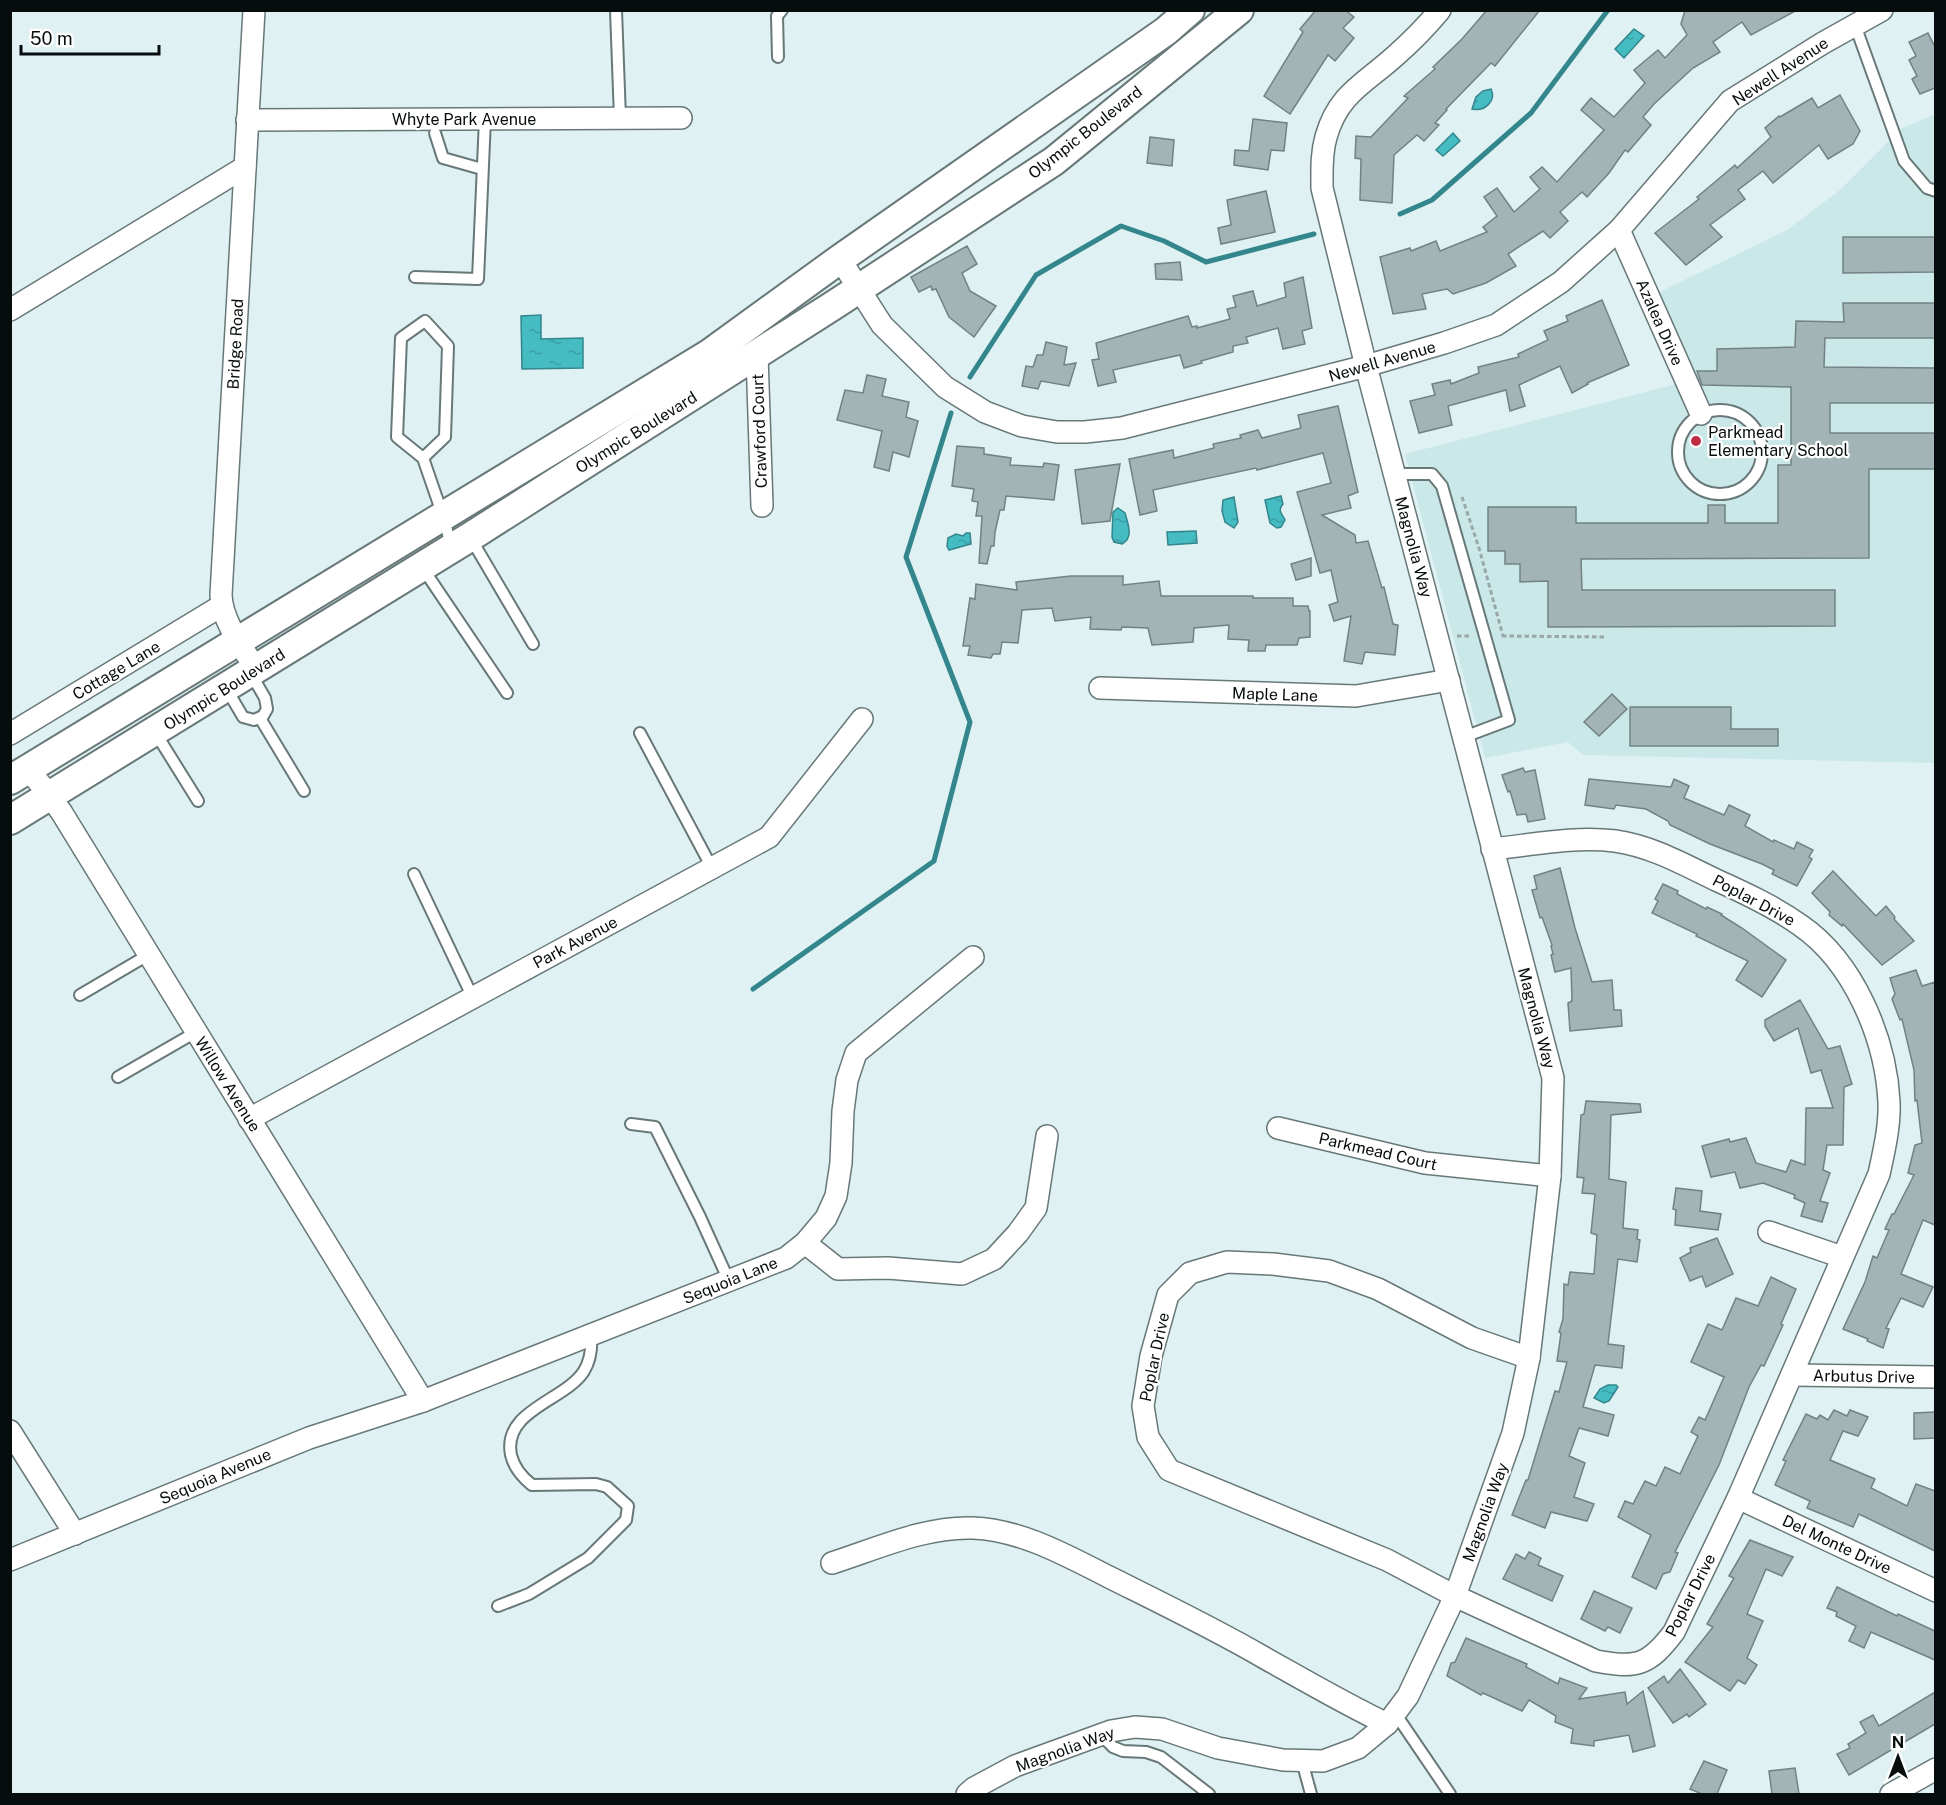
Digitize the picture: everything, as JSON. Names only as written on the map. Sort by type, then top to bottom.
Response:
[{"type":"main road","name":"Olympic Boulevard","points":[[19,774],[709,354],[840,259],[1166,31],[1190,10]]},
{"type":"main road","name":"Olympic Boulevard","points":[[10,820],[461,543],[757,355],[1054,161],[1239,10]]},
{"type":"street","name":"Bridge Road","points":[[253,670],[222,606],[222,575],[254,10]]},
{"type":"street","name":"Magnolia Way","points":[[967,1794],[1015,1766],[1101,1735],[1135,1727],[1162,1730],[1218,1748],[1283,1760],[1323,1761],[1358,1748],[1391,1719],[1408,1695],[1455,1596],[1513,1433],[1529,1358],[1550,1176],[1553,1078],[1366,366],[1323,188],[1322,160],[1326,138],[1335,112],[1356,87],[1394,58],[1440,10]]},
{"type":"street","name":"Newell Avenue","points":[[840,259],[882,325],[945,387],[985,412],[1022,426],[1057,432],[1122,428],[1366,366],[1496,325],[1561,282],[1619,230],[1730,101],[1882,10]]},
{"type":"street","name":"Whyte Park Avenue","points":[[247,127],[440,126],[484,119],[681,118]]},
{"type":"street","points":[[10,310],[245,167]]},
{"type":"street","name":"Azalea Drive","points":[[1619,230],[1701,414]]},
{"type":"street","name":"Crawford Court","points":[[757,355],[762,506]]},
{"type":"street","name":"Cottage Lane","points":[[10,734],[222,606]]},
{"type":"street","name":"Maple Lane","points":[[1100,688],[1356,696],[1449,680]]},
{"type":"street","name":"Park Avenue","points":[[249,1119],[769,837],[862,719]]},
{"type":"street","name":"Willow Avenue","points":[[19,774],[50,796],[423,1401]]},
{"type":"street","name":"Poplar Drive","points":[[1492,849],[1574,840],[1614,841],[1654,851],[1747,894],[1801,925],[1832,954],[1858,993],[1879,1042],[1886,1074],[1889,1105],[1885,1146],[1879,1174],[1738,1498],[1674,1632],[1659,1651],[1641,1663],[1618,1665],[1596,1661],[1455,1596],[1387,1560],[1169,1470],[1148,1437],[1143,1406],[1151,1356],[1168,1295],[1190,1273],[1227,1262],[1273,1264],[1329,1271],[1378,1289],[1472,1338],[1529,1358]]},
{"type":"street","name":"Sequoia Lane","points":[[423,1401],[786,1258],[805,1243],[826,1218],[836,1196],[841,1163],[843,1110],[847,1080],[856,1053],[973,957]]},
{"type":"street","name":"Parkmead Court","points":[[1278,1128],[1425,1163],[1550,1176]]},
{"type":"street","points":[[805,1243],[837,1269],[888,1268],[962,1274],[994,1259],[1018,1233],[1036,1208],[1047,1137]]},
{"type":"street","points":[[1769,1232],[1842,1257]]},
{"type":"street","name":"Arbutus Drive","points":[[1792,1375],[1935,1377]]},
{"type":"street","name":"Sequoia Avenue","points":[[10,1560],[309,1438],[423,1401]]},
{"type":"street","points":[[10,1431],[75,1534]]},
{"type":"street","name":"Del Monte Drive","points":[[1738,1498],[1935,1590]]},
{"type":"street","points":[[832,1563],[916,1536],[951,1529],[973,1528],[1021,1538],[1044,1545],[1167,1605],[1315,1688],[1391,1719]]},
{"type":"street","points":[[1891,1794],[1935,1769]]},
{"type":"lane","points":[[616,10],[620,118]]},
{"type":"lane","points":[[778,57],[777,16],[782,10]]},
{"type":"lane","points":[[1855,25],[1904,161],[1927,188],[1935,191]]},
{"type":"lane","points":[[415,277],[478,279],[484,119]]},
{"type":"lane","points":[[440,126],[443,158],[482,169]]},
{"type":"lane","points":[[423,458],[445,437],[448,346],[425,321],[401,338],[397,437],[423,458],[443,516],[533,644]]},
{"type":"lane","points":[[1714,410],[1736,413],[1749,420],[1758,432],[1763,446],[1762,461],[1757,474],[1747,485],[1734,492],[1721,495],[1708,493],[1696,487],[1686,478],[1680,466],[1677,452],[1679,439],[1686,427],[1701,414],[1714,410]]},
{"type":"lane","points":[[1394,474],[1432,474],[1442,486],[1509,720],[1464,737]]},
{"type":"lane","points":[[422,567],[507,693]]},
{"type":"lane","points":[[225,688],[243,717],[254,720],[260,718],[267,709],[253,670]]},
{"type":"lane","points":[[260,718],[304,791]]},
{"type":"lane","points":[[154,732],[198,801]]},
{"type":"lane","points":[[640,733],[712,868]]},
{"type":"lane","points":[[414,874],[473,998]]},
{"type":"lane","points":[[80,995],[148,955]]},
{"type":"lane","points":[[118,1077],[196,1032]]},
{"type":"lane","points":[[631,1124],[655,1127],[729,1281]]},
{"type":"lane","points":[[498,1606],[529,1594],[588,1558],[626,1520],[628,1506],[607,1487],[596,1484],[532,1485],[518,1471],[512,1459],[510,1448],[513,1434],[530,1412],[566,1389],[583,1372],[592,1346],[591,1335]]},
{"type":"lane","points":[[1391,1719],[1450,1794]]},
{"type":"lane","points":[[1101,1735],[1113,1747],[1123,1751],[1146,1752],[1161,1757],[1209,1794]]},
{"type":"lane","points":[[1302,1761],[1311,1794]]},
{"type":"path","points":[[1453,636],[1607,637]]},
{"type":"shaded area","name":"Parkmead Elementary School","points":[[1935,114],[1935,763],[1583,755],[1568,742],[1485,758],[1405,454],[1696,379],[1660,292],[1787,230],[1840,190],[1901,129]]},
{"type":"water","points":[[1634,29],[1644,36],[1624,58],[1615,49]]},
{"type":"water","points":[[1491,89],[1492,98],[1488,105],[1481,109],[1472,109],[1476,97],[1483,91]]},
{"type":"water","points":[[1453,133],[1460,141],[1443,156],[1436,150]]},
{"type":"water","points":[[541,315],[541,339],[583,338],[583,368],[522,369],[521,316]]},
{"type":"water","points":[[1281,496],[1283,504],[1280,510],[1285,520],[1281,527],[1277,528],[1270,523],[1265,500]]},
{"type":"water","points":[[1234,497],[1238,522],[1234,528],[1225,522],[1222,511],[1223,500]]},
{"type":"water","points":[[1118,508],[1125,513],[1129,530],[1128,538],[1122,544],[1114,542],[1112,537],[1113,512]]},
{"type":"water","points":[[1196,531],[1197,543],[1168,545],[1167,532]]},
{"type":"water","points":[[970,533],[971,544],[949,550],[948,538],[956,534],[963,536]]},
{"type":"water","points":[[1608,1385],[1618,1387],[1609,1401],[1604,1403],[1594,1398],[1600,1389]]},
{"type":"building","points":[[1316,10],[1345,10],[1354,17],[1343,28],[1354,38],[1335,61],[1328,55],[1290,114],[1264,96],[1303,32],[1300,29]]},
{"type":"building","points":[[1487,10],[1540,10],[1495,66],[1491,63],[1446,109],[1435,123],[1439,125],[1424,141],[1417,135],[1394,155],[1392,203],[1360,200],[1361,159],[1355,158],[1356,136],[1371,137],[1408,98],[1404,96],[1435,69],[1433,67]]},
{"type":"building","points":[[1685,10],[1797,10],[1751,35],[1742,22],[1713,42],[1720,52],[1693,68],[1654,104],[1643,117],[1651,125],[1628,152],[1625,150],[1609,173],[1587,197],[1582,192],[1560,212],[1568,221],[1550,238],[1543,231],[1508,254],[1516,266],[1486,283],[1453,294],[1447,289],[1422,294],[1426,309],[1393,314],[1380,257],[1410,248],[1411,251],[1436,241],[1440,251],[1487,232],[1483,227],[1497,216],[1484,197],[1497,188],[1514,212],[1540,189],[1530,177],[1542,167],[1557,182],[1604,130],[1581,110],[1591,98],[1614,117],[1645,83],[1634,70],[1658,50],[1665,58],[1687,35],[1681,24]]},
{"type":"building","points":[[1928,33],[1935,47],[1935,88],[1920,94],[1912,79],[1917,76],[1909,60],[1916,56],[1909,42]]},
{"type":"building","points":[[1840,95],[1860,131],[1853,144],[1828,159],[1819,145],[1773,183],[1763,171],[1738,190],[1745,199],[1710,225],[1722,237],[1686,265],[1655,233],[1699,199],[1697,197],[1735,165],[1737,168],[1771,137],[1765,128],[1779,116],[1812,98],[1818,108]]},
{"type":"building","points":[[1253,119],[1287,123],[1284,151],[1271,150],[1268,170],[1234,165],[1235,150],[1249,151]]},
{"type":"building","points":[[1150,137],[1174,140],[1172,166],[1147,163]]},
{"type":"building","points":[[1266,191],[1275,232],[1221,244],[1218,228],[1231,225],[1227,200]]},
{"type":"building","points":[[1843,237],[1935,237],[1935,272],[1843,273]]},
{"type":"building","points":[[967,246],[977,264],[962,273],[970,291],[996,306],[974,337],[949,317],[936,289],[932,290],[931,286],[919,292],[911,277]]},
{"type":"building","points":[[1180,262],[1182,280],[1156,279],[1155,264]]},
{"type":"building","points":[[1303,277],[1312,328],[1302,331],[1305,344],[1283,349],[1278,328],[1246,337],[1248,343],[1233,346],[1233,352],[1184,368],[1180,355],[1113,370],[1116,382],[1098,386],[1092,360],[1099,359],[1096,343],[1188,316],[1192,327],[1197,326],[1197,328],[1230,319],[1227,309],[1236,307],[1233,296],[1253,291],[1257,306],[1286,297],[1284,283]]},
{"type":"building","points":[[1602,300],[1629,365],[1587,383],[1572,393],[1560,366],[1519,385],[1525,406],[1510,411],[1506,390],[1448,406],[1452,425],[1419,433],[1410,401],[1435,395],[1432,384],[1450,380],[1451,384],[1479,373],[1478,367],[1519,357],[1518,354],[1548,340],[1544,331],[1568,321],[1566,316]]},
{"type":"building","points":[[1843,303],[1935,303],[1935,338],[1825,338],[1824,367],[1935,368],[1935,403],[1830,403],[1830,433],[1935,433],[1935,469],[1869,469],[1869,558],[1581,559],[1582,590],[1835,590],[1835,626],[1548,627],[1548,581],[1520,582],[1520,564],[1505,564],[1505,551],[1488,551],[1488,507],[1576,507],[1576,523],[1708,523],[1708,505],[1725,505],[1725,523],[1778,523],[1778,465],[1791,465],[1791,387],[1702,385],[1697,371],[1717,371],[1717,349],[1795,347],[1796,321],[1844,322]]},
{"type":"building","points":[[1046,342],[1067,347],[1064,365],[1076,363],[1069,386],[1041,381],[1038,389],[1022,386],[1026,366],[1033,367],[1037,355],[1043,355]]},
{"type":"building","points":[[867,375],[886,379],[882,396],[909,402],[906,417],[918,421],[909,457],[893,452],[889,471],[874,467],[882,431],[837,420],[845,390],[863,393]]},
{"type":"building","points":[[1338,406],[1358,492],[1348,496],[1351,508],[1322,515],[1355,535],[1356,543],[1368,541],[1382,588],[1384,587],[1393,624],[1398,625],[1395,655],[1365,652],[1362,664],[1344,661],[1351,616],[1334,621],[1329,605],[1338,602],[1331,570],[1320,573],[1297,492],[1331,483],[1323,453],[1257,470],[1256,468],[1153,490],[1157,511],[1140,515],[1129,459],[1173,450],[1174,458],[1214,448],[1213,444],[1241,438],[1240,435],[1258,430],[1262,438],[1301,428],[1298,415]]},
{"type":"building","points":[[957,446],[984,448],[984,454],[1011,458],[1010,465],[1043,467],[1044,463],[1059,465],[1054,500],[1006,496],[1004,510],[1000,510],[994,546],[991,546],[987,564],[979,563],[982,516],[976,516],[978,502],[972,501],[974,489],[952,486]]},
{"type":"building","points":[[1120,464],[1110,521],[1082,524],[1075,470]]},
{"type":"building","points":[[1311,558],[1311,576],[1296,580],[1291,564]]},
{"type":"building","points":[[1071,576],[1123,576],[1123,585],[1159,581],[1161,596],[1293,598],[1293,606],[1308,606],[1310,637],[1299,638],[1297,645],[1266,645],[1265,651],[1248,651],[1249,640],[1228,639],[1229,625],[1194,628],[1193,642],[1152,645],[1148,628],[1090,629],[1091,617],[1055,621],[1052,608],[1022,610],[1018,643],[1002,642],[1000,654],[993,654],[991,658],[968,655],[970,646],[963,646],[970,598],[975,599],[976,584],[1017,590],[1016,582]]},
{"type":"building","points":[[1612,694],[1627,709],[1599,736],[1584,722]]},
{"type":"building","points":[[1630,707],[1731,707],[1731,729],[1778,729],[1778,746],[1630,746]]},
{"type":"building","points":[[1523,768],[1525,772],[1535,770],[1545,819],[1528,822],[1526,814],[1517,815],[1510,791],[1508,792],[1502,775]]},
{"type":"building","points":[[1589,779],[1671,787],[1674,779],[1689,786],[1684,798],[1724,815],[1729,805],[1750,815],[1745,826],[1773,842],[1774,840],[1794,849],[1797,842],[1813,850],[1809,857],[1812,859],[1797,886],[1772,874],[1774,870],[1670,825],[1668,821],[1646,809],[1616,805],[1614,809],[1585,805]]},
{"type":"building","points":[[1560,868],[1592,982],[1612,980],[1614,1010],[1621,1010],[1622,1026],[1570,1031],[1568,1003],[1572,1001],[1571,968],[1555,972],[1551,955],[1553,954],[1552,945],[1542,917],[1540,918],[1532,890],[1537,889],[1534,876]]},
{"type":"building","points":[[1833,871],[1876,916],[1886,906],[1895,917],[1894,919],[1914,941],[1882,965],[1843,924],[1842,926],[1829,915],[1830,912],[1812,893]]},
{"type":"building","points":[[1663,884],[1706,909],[1707,907],[1722,914],[1786,960],[1762,997],[1736,980],[1748,961],[1652,913],[1658,901],[1655,899]]},
{"type":"building","points":[[1916,970],[1922,986],[1935,982],[1935,1225],[1923,1220],[1901,1274],[1933,1287],[1923,1307],[1901,1298],[1886,1328],[1889,1329],[1883,1348],[1843,1329],[1865,1282],[1873,1256],[1877,1258],[1889,1230],[1885,1229],[1914,1175],[1908,1173],[1915,1145],[1922,1143],[1917,1100],[1915,1101],[1914,1070],[1902,1019],[1900,1020],[1892,999],[1895,994],[1890,978]]},
{"type":"building","points":[[1800,1000],[1828,1049],[1840,1046],[1852,1084],[1844,1087],[1843,1145],[1827,1145],[1823,1170],[1830,1173],[1820,1201],[1828,1203],[1822,1222],[1801,1216],[1805,1203],[1794,1198],[1795,1195],[1763,1183],[1740,1188],[1735,1172],[1711,1177],[1702,1146],[1729,1139],[1730,1142],[1746,1138],[1756,1163],[1786,1172],[1791,1160],[1805,1165],[1806,1108],[1833,1108],[1821,1070],[1811,1073],[1798,1028],[1774,1041],[1765,1026],[1765,1020]]},
{"type":"building","points":[[1586,1101],[1640,1104],[1641,1112],[1611,1115],[1609,1179],[1626,1182],[1623,1228],[1638,1230],[1637,1239],[1640,1240],[1637,1262],[1618,1259],[1608,1344],[1624,1346],[1622,1368],[1595,1365],[1583,1407],[1614,1415],[1608,1436],[1579,1428],[1569,1456],[1585,1463],[1574,1497],[1594,1504],[1587,1521],[1551,1512],[1545,1528],[1512,1515],[1526,1480],[1528,1480],[1555,1391],[1559,1392],[1567,1362],[1557,1361],[1561,1333],[1559,1332],[1563,1319],[1564,1284],[1568,1285],[1570,1272],[1594,1274],[1597,1235],[1591,1233],[1595,1194],[1582,1193],[1584,1178],[1577,1177],[1581,1115],[1584,1114]]},
{"type":"building","points":[[1676,1188],[1702,1191],[1700,1211],[1721,1214],[1718,1230],[1675,1225],[1676,1210],[1673,1209]]},
{"type":"building","points":[[1717,1238],[1733,1274],[1706,1287],[1702,1276],[1690,1281],[1680,1258],[1691,1252],[1690,1248]]},
{"type":"building","points":[[1771,1277],[1796,1289],[1781,1324],[1783,1325],[1764,1366],[1761,1365],[1749,1387],[1719,1465],[1675,1552],[1678,1553],[1670,1572],[1663,1574],[1656,1589],[1632,1577],[1651,1535],[1618,1517],[1625,1501],[1633,1504],[1645,1481],[1656,1486],[1665,1467],[1680,1474],[1698,1436],[1691,1432],[1699,1417],[1705,1420],[1724,1377],[1691,1362],[1708,1324],[1722,1330],[1736,1298],[1758,1306]]},
{"type":"building","points":[[1834,1410],[1847,1416],[1850,1410],[1868,1417],[1858,1436],[1843,1431],[1830,1460],[1875,1479],[1871,1488],[1907,1506],[1916,1484],[1935,1491],[1935,1551],[1859,1514],[1853,1527],[1807,1508],[1810,1501],[1775,1485],[1786,1461],[1783,1460],[1806,1414],[1817,1419],[1820,1415],[1828,1420]]},
{"type":"building","points":[[1935,1412],[1935,1438],[1914,1439],[1914,1413]]},
{"type":"building","points":[[1750,1540],[1793,1557],[1782,1576],[1766,1569],[1747,1614],[1763,1621],[1747,1658],[1757,1665],[1745,1684],[1738,1680],[1730,1691],[1685,1662],[1713,1627],[1707,1624],[1734,1578],[1729,1576]]},
{"type":"building","points":[[1529,1552],[1541,1558],[1538,1565],[1563,1576],[1552,1601],[1503,1579],[1516,1554],[1525,1559]]},
{"type":"building","points":[[1837,1587],[1897,1616],[1898,1614],[1935,1631],[1935,1660],[1871,1632],[1864,1648],[1849,1641],[1856,1626],[1836,1616],[1837,1612],[1827,1608]]},
{"type":"building","points":[[1594,1591],[1632,1608],[1620,1633],[1608,1627],[1605,1631],[1581,1619]]},
{"type":"building","points":[[1466,1638],[1527,1664],[1526,1667],[1558,1684],[1560,1678],[1587,1688],[1579,1699],[1625,1692],[1627,1704],[1643,1691],[1655,1746],[1633,1752],[1629,1735],[1594,1741],[1594,1746],[1571,1743],[1573,1729],[1555,1722],[1556,1716],[1529,1700],[1522,1711],[1483,1693],[1481,1695],[1447,1676],[1451,1663],[1455,1662]]},
{"type":"building","points":[[1680,1669],[1706,1704],[1689,1717],[1687,1714],[1673,1723],[1648,1688],[1664,1676],[1668,1683]]},
{"type":"building","points":[[1935,1692],[1935,1724],[1849,1775],[1837,1754],[1850,1748],[1848,1744],[1866,1733],[1860,1722],[1873,1715],[1879,1726]]},
{"type":"building","points":[[1704,1761],[1727,1770],[1717,1794],[1702,1794],[1690,1789]]},
{"type":"building","points":[[1795,1768],[1799,1794],[1772,1794],[1769,1771]]},
{"type":"waterway","points":[[1400,214],[1432,200],[1531,113],[1608,10]]},
{"type":"waterway","points":[[970,377],[1036,275],[1121,226],[1164,241],[1206,262],[1314,234]]},
{"type":"waterway","points":[[753,989],[934,861],[970,722],[906,557],[951,413]]},
{"type":"place","name":"Parkmead Elementary School","points":[[1696,441]]}]
